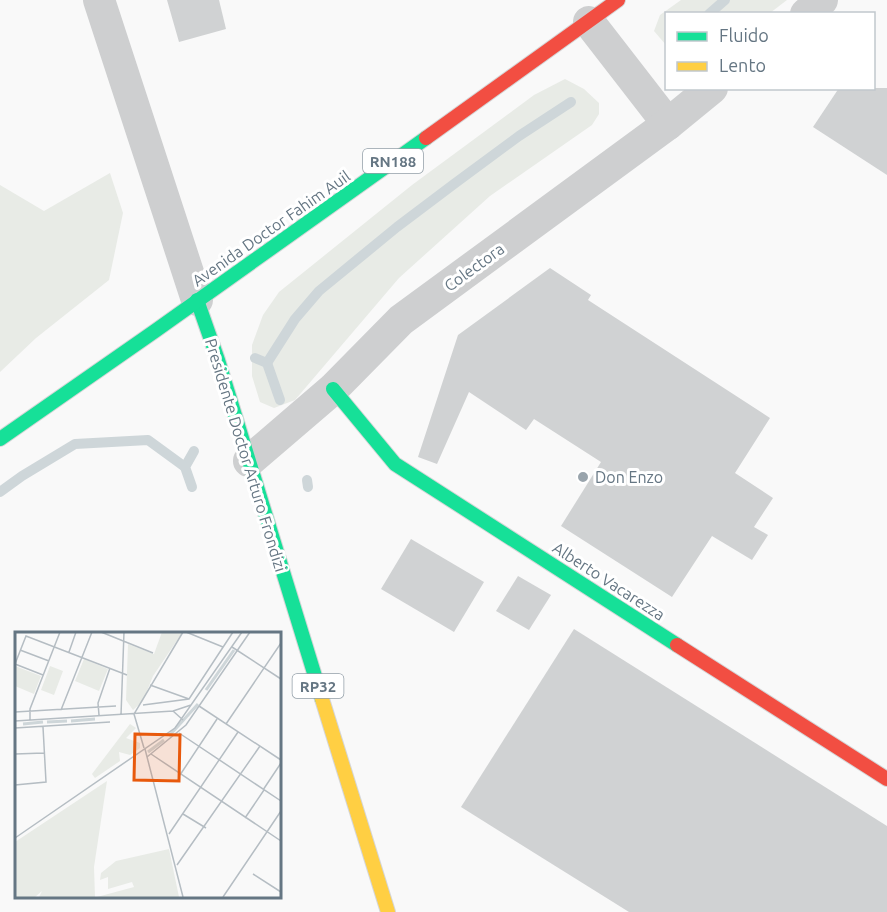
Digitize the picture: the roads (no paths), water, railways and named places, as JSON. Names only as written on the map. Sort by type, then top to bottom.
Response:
[{"type":"main road","name":"Avenida Doctor Fahim Auil","points":[[0,439],[618,0]]},
{"type":"main road","name":"Presidente Doctor Arturo Frondizi","points":[[197,300],[218,360],[388,912]]},
{"type":"main road","name":"Alberto Vacarezza","points":[[333,389],[395,464],[887,779]]},
{"type":"street","name":"Presidente Doctor Arturo Frondizi","points":[[99,0],[197,300]]},
{"type":"street","points":[[808,12],[822,0]]},
{"type":"street","points":[[589,22],[668,124]]},
{"type":"street","name":"Colectora","points":[[249,461],[333,389],[401,321],[668,124],[710,90]]},
{"type":"waterway","points":[[711,12],[725,0]]},
{"type":"waterway","points":[[255,358],[267,363],[295,319],[319,291],[397,227],[519,136],[571,102]]},
{"type":"waterway","points":[[267,363],[280,400]]},
{"type":"waterway","points":[[0,492],[75,444],[148,440],[185,467]]},
{"type":"waterway","points":[[192,487],[185,467],[194,451]]},
{"type":"waterway","points":[[307,480],[308,487]]},
{"type":"place","name":"Don Enzo","points":[[583,477]]}]
